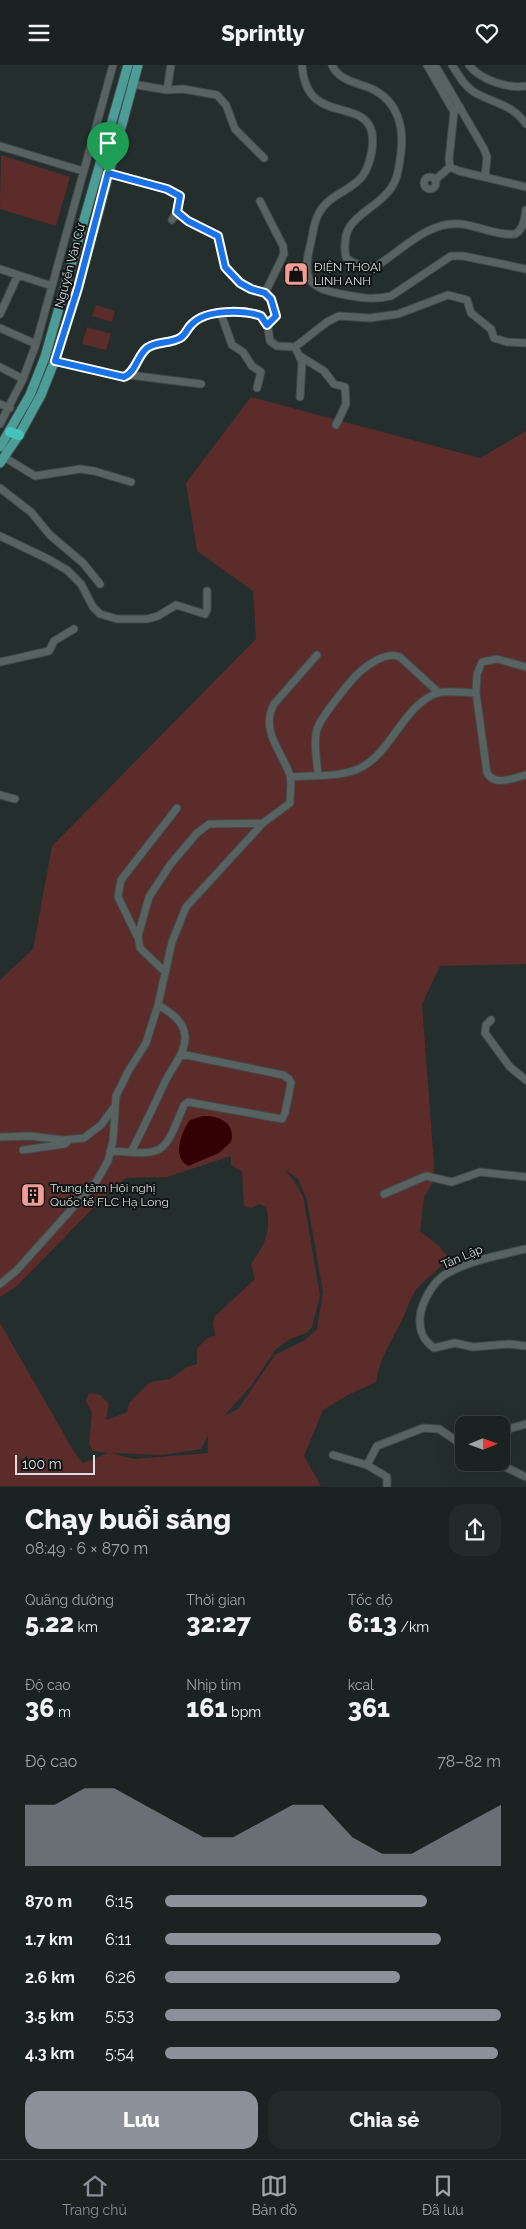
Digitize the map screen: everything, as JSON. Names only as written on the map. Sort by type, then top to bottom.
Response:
[{"type":"main road","name":"Nguyễn Văn Cừ","points":[[2,460],[45,357],[128,65]]},
{"type":"main road","name":"Nguyễn Văn Cừ","points":[[0,447],[14,434],[41,395],[55,361],[78,288],[138,65]]},
{"type":"street","name":"Nguyễn Văn Cừ","points":[[0,424],[10,408],[36,344],[113,65]]},
{"type":"street","points":[[167,90],[171,65]]},
{"type":"street","points":[[302,65],[305,85],[312,97],[321,103],[359,116],[372,133],[371,151],[366,169],[360,180],[325,204],[318,213],[306,262],[307,273],[313,284],[323,291],[368,299],[380,299],[391,296],[442,260],[451,256],[463,256],[526,269]]},
{"type":"street","points":[[332,65],[337,74],[375,90],[391,104],[400,119],[402,139],[398,176],[390,191],[351,223],[345,233],[346,257],[352,262],[366,267],[375,267],[430,229],[445,224],[460,224],[515,234],[520,231],[523,225],[526,210]]},
{"type":"street","points":[[427,65],[487,157],[485,177]]},
{"type":"street","points":[[435,65],[457,110],[449,159],[450,167]]},
{"type":"street","points":[[452,65],[460,78],[473,92],[510,107],[520,115],[526,124]]},
{"type":"street","points":[[469,65],[480,75],[515,87],[526,86]]},
{"type":"street","points":[[132,84],[167,90],[183,89],[217,95],[226,105],[235,129],[264,158]]},
{"type":"street","points":[[0,146],[83,171]]},
{"type":"street","points":[[450,167],[459,171],[526,187]]},
{"type":"street","points":[[434,180],[450,167]]},
{"type":"street","points":[[108,173],[167,189],[180,196],[177,212],[172,220]]},
{"type":"street","points":[[260,201],[283,246],[284,254],[265,293]]},
{"type":"street","points":[[177,212],[188,221],[218,236],[225,267],[235,279],[251,289],[265,293],[271,299],[276,316],[267,325]]},
{"type":"street","points":[[68,228],[81,231]]},
{"type":"street","points":[[0,269],[52,286]]},
{"type":"street","points":[[0,314],[18,275]]},
{"type":"street","points":[[129,375],[147,348],[180,339],[186,334],[192,323],[206,316],[237,311],[250,312],[261,316],[267,325],[270,341],[278,346],[294,347],[327,322],[339,316],[370,318],[398,314],[448,295],[467,300],[471,313],[491,329],[494,338],[507,342],[526,343]]},
{"type":"street","points":[[221,313],[232,345],[242,352],[252,366],[261,371],[257,388]]},
{"type":"street","points":[[0,328],[36,344]]},
{"type":"street","points":[[294,347],[300,356],[324,371],[334,384],[346,389],[346,404],[336,425]]},
{"type":"street","points":[[300,356],[302,369],[300,397]]},
{"type":"street","points":[[55,361],[119,377],[129,375],[201,383]]},
{"type":"street","points":[[0,367],[23,379]]},
{"type":"street","points":[[0,404],[10,408]]},
{"type":"street","points":[[2,460],[35,476],[85,469],[131,482]]},
{"type":"street","points":[[0,487],[32,512],[50,535],[83,563],[100,584]]},
{"type":"street","points":[[0,535],[62,567],[81,584],[96,611],[117,619],[153,618],[176,605],[205,614],[207,611],[207,591]]},
{"type":"street","points":[[0,662],[49,651],[54,641],[74,629]]},
{"type":"street","points":[[318,775],[315,741],[321,720],[361,670],[386,656],[394,654],[400,657],[439,693]]},
{"type":"street","points":[[0,1284],[16,1271],[96,1182],[108,1161],[116,1096],[146,1043],[158,1005],[164,971],[172,942],[186,907],[263,823],[290,803],[290,777],[269,731],[270,712],[274,704],[317,655]]},
{"type":"street","points":[[526,667],[497,659],[482,662],[477,675],[476,693],[487,773],[495,781],[526,775]]},
{"type":"street","points":[[290,777],[350,772],[361,768],[380,752],[416,708],[429,697],[439,693],[476,693]]},
{"type":"street","points":[[0,795],[15,799]]},
{"type":"street","points":[[164,971],[140,948],[138,936],[118,897],[121,880],[177,808]]},
{"type":"street","points":[[138,936],[149,897],[170,865],[198,833],[209,824],[263,823]]},
{"type":"street","points":[[131,1152],[166,1079],[181,1055],[185,1038],[183,1027],[169,1011],[158,1005]]},
{"type":"street","points":[[491,1020],[486,1025],[485,1033],[510,1067],[526,1079]]},
{"type":"street","points":[[110,1151],[155,1153],[163,1149],[172,1136],[184,1105],[188,1102],[282,1119],[291,1083],[283,1075],[181,1055]]},
{"type":"street","points":[[0,1137],[84,1138],[101,1125],[116,1106]]},
{"type":"street","points":[[23,1150],[65,1144],[71,1139]]},
{"type":"street","points":[[384,1194],[426,1176],[449,1182],[480,1172],[526,1177]]},
{"type":"street","name":"Tân Lập","points":[[526,1249],[493,1256],[446,1273],[437,1282],[421,1308],[420,1319],[422,1335],[434,1348],[455,1343],[473,1347],[509,1344],[526,1346]]},
{"type":"street","points":[[510,1429],[526,1425]]},
{"type":"street","points":[[367,1465],[377,1446],[424,1428],[439,1429],[455,1440]]},
{"type":"street","points":[[333,1455],[367,1465],[387,1477],[388,1487]]},
{"type":"street","points":[[510,1469],[526,1477]]},
{"type":"shaded area","points":[[1,155],[70,177],[56,226],[0,209]]},
{"type":"shaded area","points":[[96,305],[115,311],[112,322],[92,316]]},
{"type":"shaded area","points":[[87,327],[111,334],[106,350],[82,344]]},
{"type":"shaded area","points":[[251,397],[480,458],[526,431],[526,964],[440,966],[422,1004],[434,1164],[433,1182],[424,1197],[420,1231],[439,1246],[447,1256],[438,1269],[414,1293],[383,1358],[376,1382],[348,1395],[323,1410],[304,1456],[321,1486],[0,1486],[0,1323],[76,1455],[83,1463],[108,1453],[93,1451],[89,1444],[92,1413],[86,1401],[89,1393],[100,1395],[109,1404],[106,1420],[127,1412],[129,1403],[150,1382],[170,1379],[187,1367],[197,1364],[197,1349],[205,1340],[215,1335],[213,1324],[215,1316],[255,1279],[251,1264],[260,1250],[268,1231],[266,1207],[259,1204],[252,1208],[244,1206],[242,1172],[231,1165],[231,1156],[167,1177],[126,1178],[105,1196],[17,1286],[0,1297],[0,980],[33,949],[52,846],[256,639],[253,591],[197,551],[186,483]],"holes":[[[285,1170],[298,1179],[307,1200],[323,1292],[317,1329],[305,1340],[275,1355],[238,1409],[224,1416],[251,1386],[276,1349],[290,1339],[307,1333],[312,1327],[320,1296],[303,1196]],[[208,1435],[208,1453],[134,1459],[111,1453],[163,1455],[201,1449]]]},
{"type":"shaded area","points":[[203,1116],[215,1117],[225,1122],[231,1130],[231,1142],[219,1153],[188,1166],[180,1157],[181,1137],[190,1120]]},
{"type":"place","name":"ĐIỆN THOẠI LINH ANH","points":[[296,274]]},
{"type":"place","name":"Trung tâm Hội nghị Quốc tế FLC Hạ Long","points":[[33,1195]]},
{"type":"route","points":[[108,173],[167,189],[180,196],[177,212],[188,221],[218,236],[225,267],[240,283],[265,293],[271,299],[276,316],[267,325],[267,322],[261,316],[250,312],[237,311],[206,316],[192,323],[186,334],[180,339],[155,344],[147,348],[129,375],[124,377],[55,361],[78,288],[108,173]]}]
